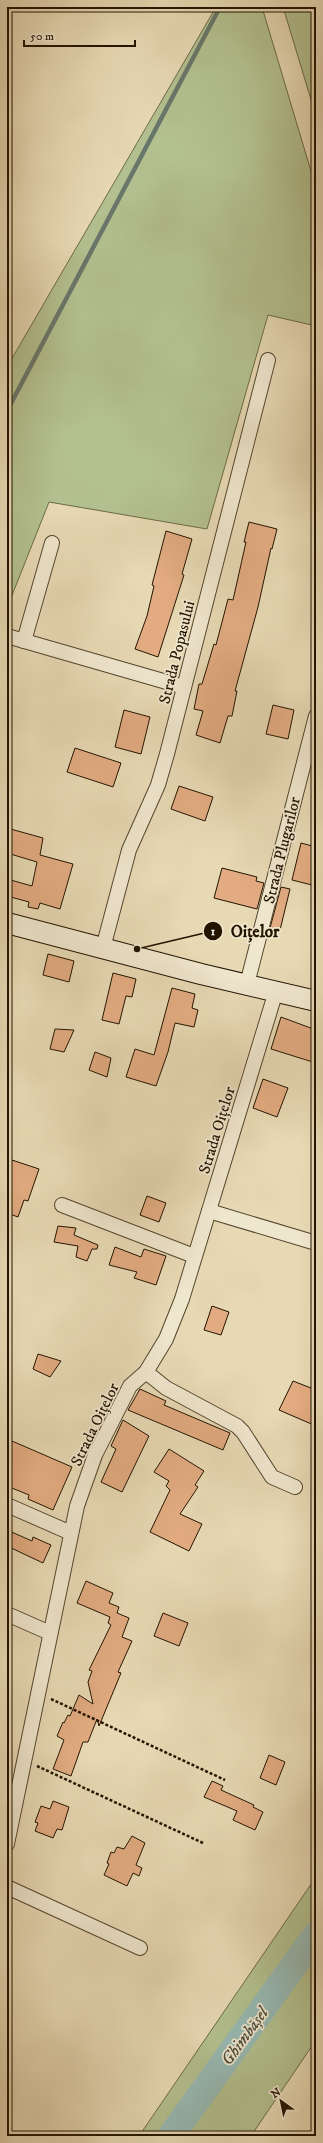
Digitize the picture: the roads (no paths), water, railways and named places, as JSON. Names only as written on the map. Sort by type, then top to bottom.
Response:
[{"type":"street","name":"Strada Popasului","points":[[103,948],[129,850],[158,785],[268,360]]},
{"type":"street","points":[[24,641],[52,543]]},
{"type":"street","points":[[7,636],[184,688]]},
{"type":"street","name":"Strada Plugarilor","points":[[247,984],[316,716]]},
{"type":"street","points":[[7,923],[201,974],[316,1001]]},
{"type":"street","name":"Strada Oițelor","points":[[7,1842],[50,1632],[78,1506],[95,1455],[130,1386],[146,1372],[166,1339],[182,1299],[276,991]]},
{"type":"street","points":[[62,1205],[194,1256]]},
{"type":"street","points":[[209,1211],[316,1243]]},
{"type":"street","points":[[146,1372],[166,1388],[237,1426],[243,1432],[272,1477],[295,1487]]},
{"type":"street","points":[[7,1505],[71,1533]]},
{"type":"street","points":[[7,1614],[50,1632]]},
{"type":"street","points":[[7,1887],[140,1948]]},
{"type":"waterway","points":[[7,411],[220,7]]},
{"type":"waterway","name":"Ghimbășel","points":[[171,2136],[316,1935]]},
{"type":"place","name":"Oițelor","points":[[137,949]]}]
